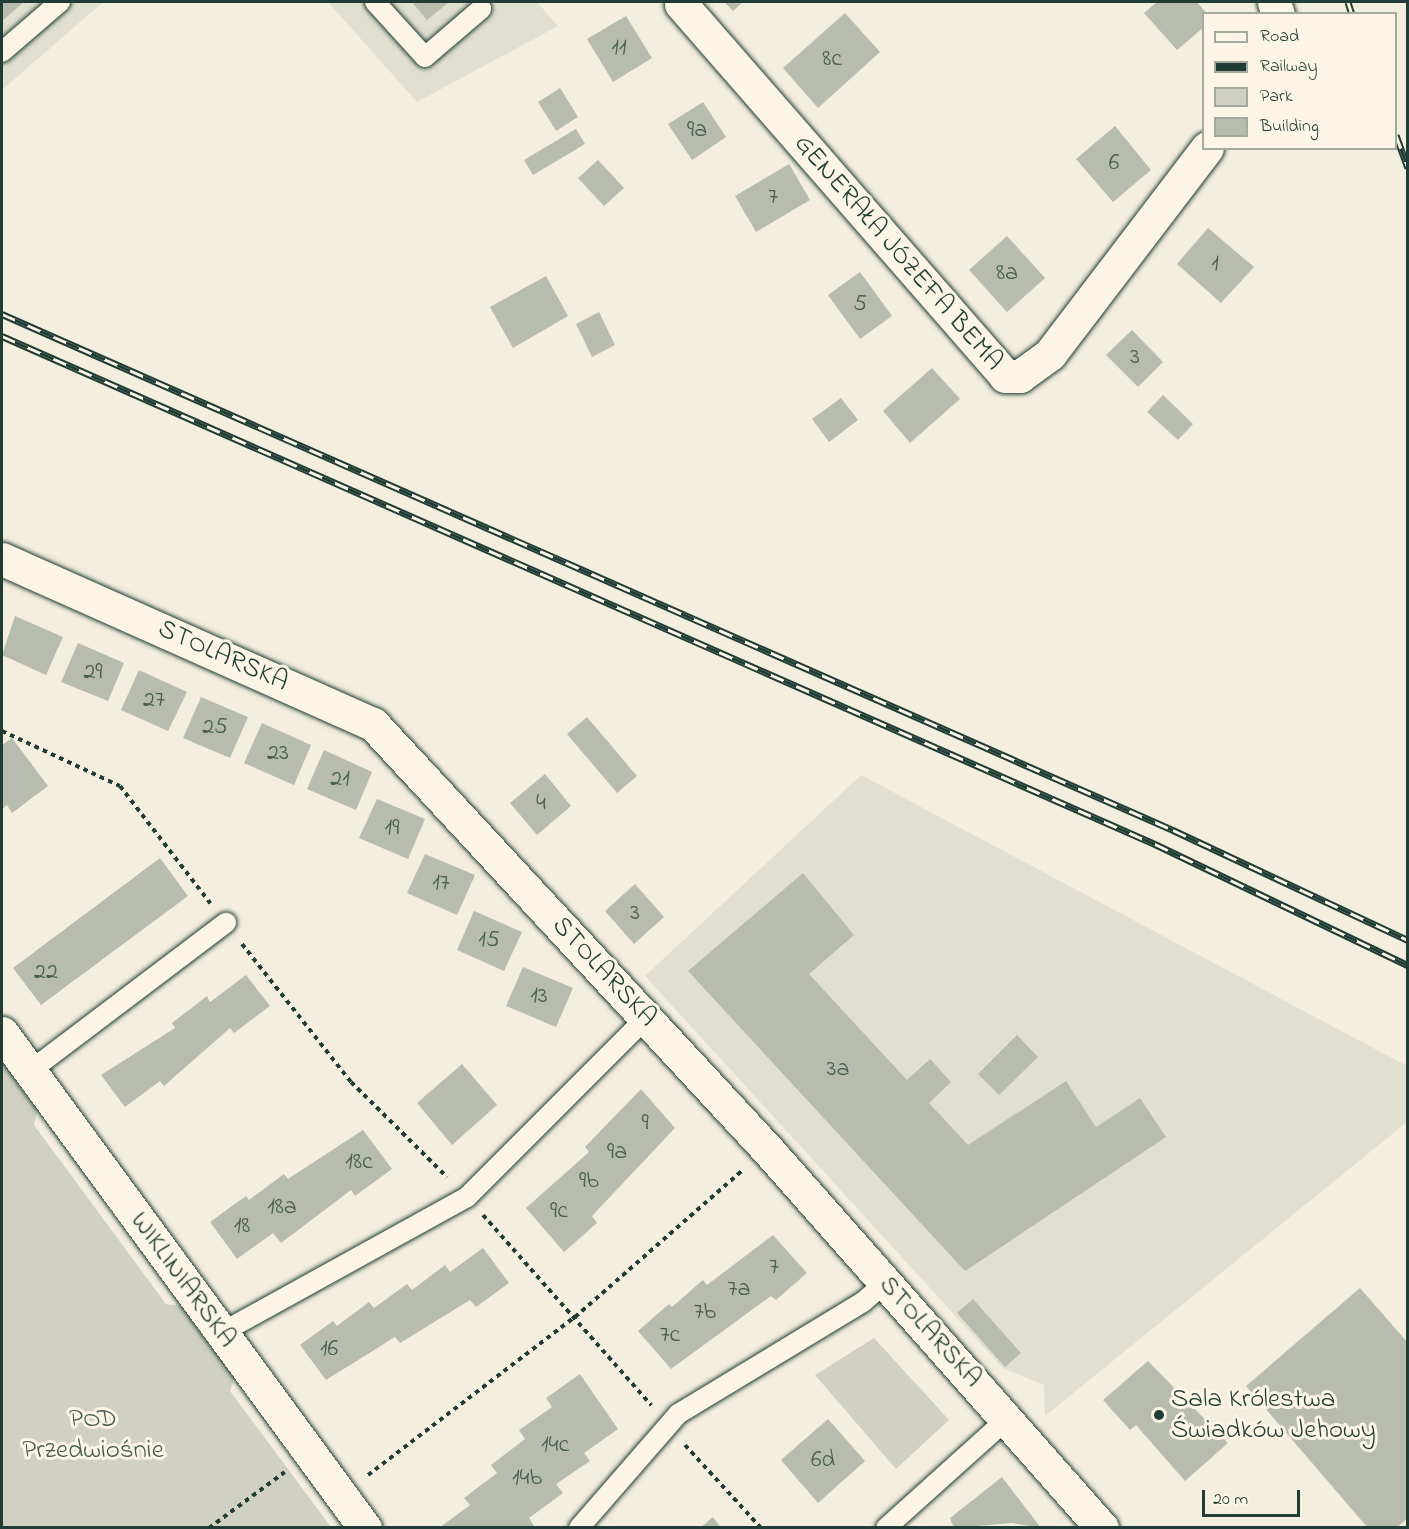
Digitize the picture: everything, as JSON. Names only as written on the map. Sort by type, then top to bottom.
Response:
[{"type":"street","name":"GENERAŁA JÓZEFA BEMA","points":[[681,4],[1005,376],[1020,376],[1050,354],[1204,150]]},
{"type":"street","name":"STOLARSKA","points":[[2,559],[373,724],[767,1149],[1102,1527]]},
{"type":"street","name":"WIKLINIARSKA","points":[[2,1033],[365,1527]]},
{"type":"lane","points":[[2,52],[60,2]]},
{"type":"lane","points":[[375,2],[425,57],[481,9]]},
{"type":"lane","points":[[30,1071],[226,923]]},
{"type":"lane","points":[[221,1333],[467,1197],[647,1017]]},
{"type":"lane","points":[[579,1527],[668,1425],[886,1282]]},
{"type":"lane","points":[[886,1527],[1007,1419]]},
{"type":"path","points":[[2,731],[120,786],[351,1082],[467,1197],[761,1527]]},
{"type":"path","points":[[342,1496],[574,1317],[767,1149]]},
{"type":"path","points":[[209,1527],[254,1494]]},
{"type":"shaded area","points":[[2,2],[103,2],[2,90]]},
{"type":"shaded area","points":[[328,2],[537,2],[558,26],[417,102]]},
{"type":"shaded area","points":[[861,775],[1407,1066],[1407,1122],[1045,1416],[1044,1385],[1003,1368],[645,976]]},
{"type":"green space","name":"POD Przedwiośnie","points":[[2,1059],[38,1108],[34,1125],[166,1304],[184,1306],[235,1375],[230,1391],[331,1527],[2,1527]]},
{"type":"green space","points":[[874,1338],[949,1420],[896,1469],[815,1375]]},
{"type":"building","points":[[2,2],[24,2],[2,21]]},
{"type":"building","points":[[412,2],[449,2],[427,20]]},
{"type":"building","points":[[724,2],[743,2],[733,11]]},
{"type":"building","points":[[1157,2],[1197,2],[1205,12],[1202,12],[1202,29],[1177,50],[1144,13]]},
{"type":"building","points":[[845,13],[880,52],[818,108],[783,68]]},
{"type":"building","points":[[626,16],[652,58],[613,82],[587,39]]},
{"type":"building","points":[[560,88],[578,117],[556,131],[538,102]]},
{"type":"building","points":[[703,102],[726,137],[692,160],[668,124]]},
{"type":"building","points":[[1115,126],[1151,170],[1113,202],[1076,159]]},
{"type":"building","points":[[576,129],[585,144],[533,175],[524,160]]},
{"type":"building","points":[[598,160],[624,188],[604,206],[578,178]]},
{"type":"building","points":[[789,164],[810,200],[756,232],[735,196]]},
{"type":"building","points":[[1208,228],[1254,267],[1221,303],[1177,264]]},
{"type":"building","points":[[1007,236],[1045,278],[1007,312],[969,270]]},
{"type":"building","points":[[860,272],[892,316],[860,339],[828,295]]},
{"type":"building","points":[[546,276],[568,316],[513,348],[490,307]]},
{"type":"building","points":[[599,312],[615,345],[592,357],[576,324]]},
{"type":"building","points":[[1132,330],[1163,362],[1138,387],[1106,355]]},
{"type":"building","points":[[932,368],[960,399],[910,443],[883,411]]},
{"type":"building","points":[[1163,395],[1193,424],[1178,440],[1147,412]]},
{"type":"building","points":[[841,398],[858,420],[829,442],[812,419]]},
{"type":"building","points":[[15,616],[63,637],[46,675],[2,655]]},
{"type":"building","points":[[78,643],[124,663],[108,701],[61,682]]},
{"type":"building","points":[[139,670],[187,692],[168,731],[121,710]]},
{"type":"building","points":[[201,697],[248,717],[230,758],[183,738]]},
{"type":"building","points":[[587,717],[637,776],[617,793],[567,734]]},
{"type":"building","points":[[262,723],[311,745],[294,785],[244,763]]},
{"type":"building","points":[[12,738],[48,786],[12,813],[7,805],[2,809],[2,745]]},
{"type":"building","points":[[324,750],[372,772],[356,810],[307,789]]},
{"type":"building","points":[[545,774],[571,806],[537,835],[510,803]]},
{"type":"building","points":[[377,799],[425,819],[408,859],[359,838]]},
{"type":"building","points":[[425,854],[475,875],[457,915],[407,893]]},
{"type":"building","points":[[160,858],[188,896],[41,1005],[13,968]]},
{"type":"building","points":[[803,873],[854,935],[809,974],[907,1080],[930,1059],[951,1082],[929,1103],[968,1145],[1066,1081],[1096,1127],[1140,1098],[1166,1137],[965,1271],[688,971]]},
{"type":"building","points":[[635,884],[664,917],[634,944],[605,911]]},
{"type":"building","points":[[474,911],[522,932],[504,971],[457,950]]},
{"type":"building","points":[[523,967],[573,988],[556,1027],[506,1006]]},
{"type":"building","points":[[246,975],[270,1006],[234,1033],[230,1028],[164,1086],[160,1081],[125,1107],[101,1075],[175,1028],[172,1023],[207,996],[210,1002]]},
{"type":"building","points":[[1017,1035],[1038,1057],[999,1095],[978,1074]]},
{"type":"building","points":[[462,1064],[497,1105],[452,1145],[417,1103]]},
{"type":"building","points":[[641,1089],[675,1128],[592,1216],[597,1223],[564,1252],[526,1208],[589,1152],[585,1147]]},
{"type":"building","points":[[363,1130],[392,1169],[355,1196],[351,1190],[281,1243],[273,1233],[237,1259],[210,1222],[246,1196],[249,1200],[284,1174],[288,1179]]},
{"type":"building","points":[[773,1235],[807,1273],[776,1300],[771,1296],[671,1369],[638,1331],[669,1304],[672,1307],[703,1280],[707,1285]]},
{"type":"building","points":[[483,1248],[509,1283],[476,1307],[470,1300],[400,1343],[395,1337],[326,1380],[300,1345],[333,1321],[337,1326],[369,1302],[374,1308],[407,1284],[412,1290],[445,1265],[450,1272]]},
{"type":"building","points":[[1360,1288],[1408,1343],[1408,1518],[1396,1528],[1368,1528],[1246,1386]]},
{"type":"building","points":[[973,1299],[1021,1353],[1005,1367],[957,1313]]},
{"type":"building","name":"Sala Królestwa Świadków Jehowy","points":[[1148,1361],[1228,1443],[1185,1481],[1136,1425],[1130,1430],[1103,1400]]},
{"type":"building","points":[[580,1374],[618,1429],[584,1453],[590,1461],[556,1484],[563,1493],[529,1518],[534,1526],[439,1528],[470,1505],[464,1498],[497,1473],[491,1465],[525,1439],[519,1430],[552,1407],[546,1398]]},
{"type":"building","points":[[828,1419],[865,1461],[818,1503],[781,1460]]},
{"type":"building","points":[[1002,1477],[1041,1528],[1012,1523],[954,1528],[950,1518]]},
{"type":"building","points":[[713,1517],[721,1528],[700,1528]]},
{"type":"railway","points":[[1348,2],[1351,12]]},
{"type":"railway","points":[[1397,138],[1408,168]]},
{"type":"railway","points":[[2,314],[1173,830],[1408,940]]},
{"type":"railway","points":[[2,336],[1155,844],[1408,965]]},
{"type":"place","name":"Sala Królestwa Świadków Jehowy","points":[[1159,1415]]}]
